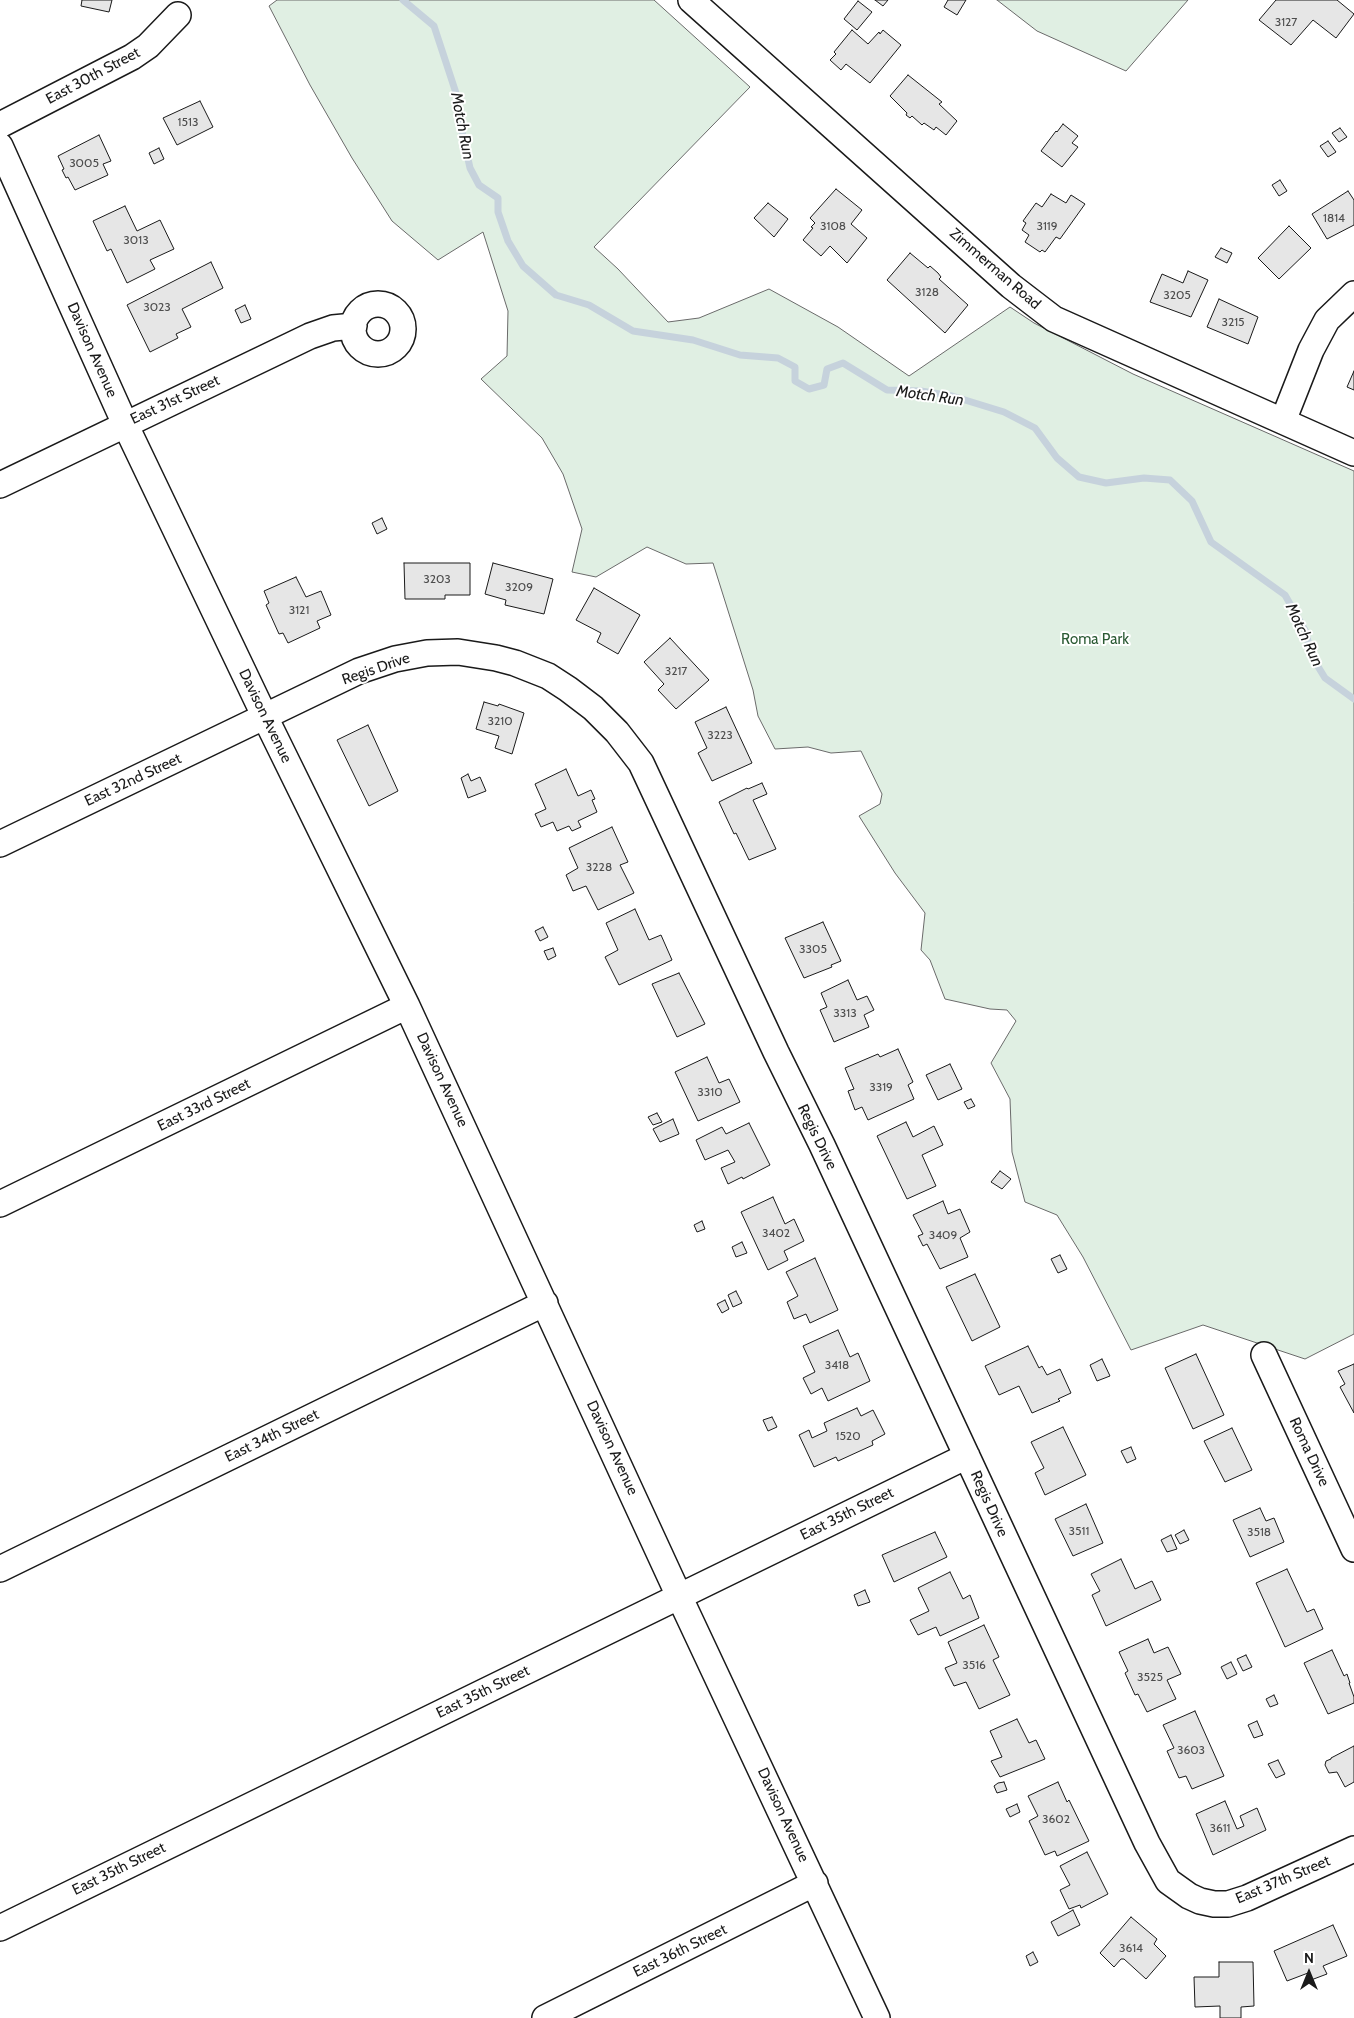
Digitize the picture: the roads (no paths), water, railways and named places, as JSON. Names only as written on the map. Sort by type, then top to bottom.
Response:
[{"type":"street","name":"Zimmerman Road","points":[[691,0],[1011,286],[1062,324],[1354,453]]},
{"type":"street","name":"East 30th Street","points":[[0,125],[132,58],[148,46],[178,15]]},
{"type":"street","name":"Davison Avenue","points":[[0,146],[125,424],[265,717],[408,1006],[679,1596],[877,2018]]},
{"type":"street","points":[[1283,421],[1310,350],[1327,320],[1354,294]]},
{"type":"street","name":"East 31st Street","points":[[0,485],[310,336],[333,328],[354,326]]},
{"type":"street","name":"Regis Drive","points":[[265,717],[359,671],[395,659],[427,653],[458,652],[516,663],[548,676],[568,688],[593,708],[617,732],[641,763],[668,818],[1159,1867],[1168,1882],[1182,1892]]},
{"type":"street","name":"East 32nd Street","points":[[0,844],[265,717]]},
{"type":"street","name":"East 33rd Street","points":[[0,1204],[408,1006]]},
{"type":"street","name":"East 34th Street","points":[[0,1569],[545,1303]]},
{"type":"street","name":"Roma Drive","points":[[1264,1356],[1354,1549]]},
{"type":"street","name":"East 35th Street","points":[[0,1928],[967,1456]]},
{"type":"street","name":"East 37th Street","points":[[1182,1892],[1200,1901],[1228,1904],[1262,1892],[1354,1849]]},
{"type":"street","name":"East 36th Street","points":[[545,2018],[814,1883]]},
{"type":"waterway","name":"Motch Run","points":[[403,0],[434,26],[456,93],[459,118],[470,168],[479,185],[498,198],[498,212],[508,241],[523,266],[556,295],[589,305],[633,331],[693,340],[740,355],[778,358],[795,367],[795,381],[809,389],[824,385],[827,369],[843,363],[887,390],[921,391],[952,396],[1004,412],[1035,428],[1057,458],[1079,477],[1106,483],[1144,478],[1170,480],[1192,501],[1211,542],[1285,595],[1306,632],[1311,655],[1325,678],[1354,699]]},
{"type":"park label","name":"Roma Park","points":[[1095,640]]}]
